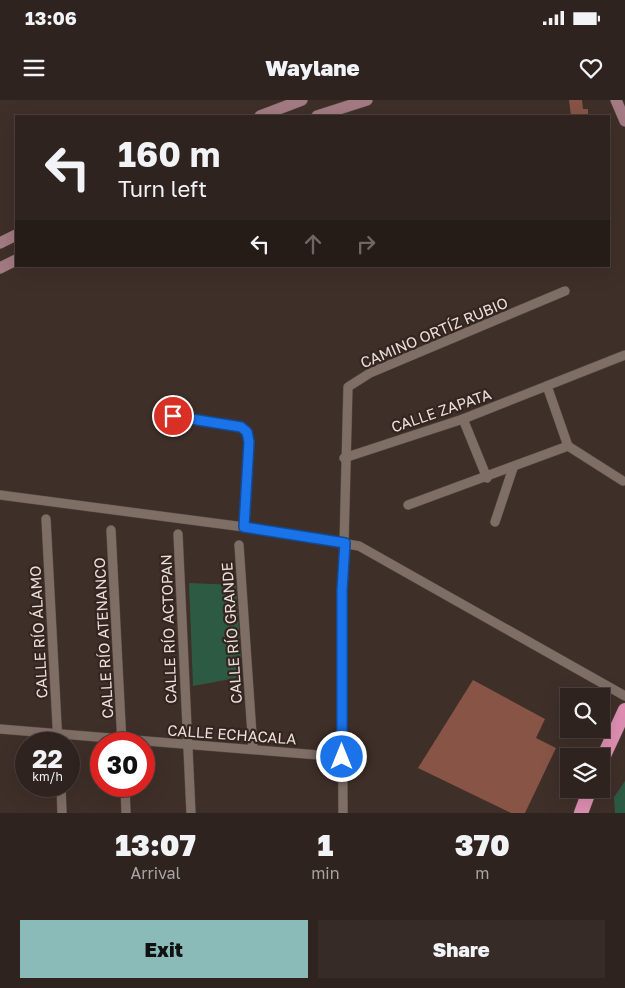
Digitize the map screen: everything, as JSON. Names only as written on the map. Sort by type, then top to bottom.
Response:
[{"type":"highway","points":[[607,748],[625,710]]},
{"type":"highway","points":[[581,813],[587,798]]},
{"type":"main road","points":[[263,115],[302,100]]},
{"type":"main road","points":[[320,115],[367,100]]},
{"type":"main road","points":[[616,100],[625,121]]},
{"type":"main road","points":[[0,243],[15,236]]},
{"type":"main road","points":[[0,268],[15,260]]},
{"type":"street","name":"CAMINO ORTÍZ RUBIO","points":[[343,813],[342,590],[345,543],[344,458],[348,388],[356,380],[565,292]]},
{"type":"street","name":"CALLE ZAPATA","points":[[344,458],[463,419],[625,355]]},
{"type":"street","points":[[547,386],[568,446],[623,481]]},
{"type":"street","points":[[173,416],[241,427],[247,432],[249,442],[244,527]]},
{"type":"street","points":[[463,419],[487,478]]},
{"type":"street","points":[[408,505],[487,478],[568,446]]},
{"type":"street","points":[[495,522],[513,468]]},
{"type":"street","points":[[0,495],[244,527],[345,543],[374,553],[625,696]]},
{"type":"street","name":"CALLE RÍO ÁLAMO","points":[[46,519],[58,732]]},
{"type":"street","name":"CALLE RÍO ATENANCO","points":[[111,530],[121,732]]},
{"type":"street","name":"CALLE RÍO ACTOPAN","points":[[178,534],[191,813]]},
{"type":"street","name":"CALLE RÍO GRANDE","points":[[239,545],[253,749]]},
{"type":"street","name":"CALLE ECHACALA","points":[[0,729],[17,732]]},
{"type":"street","name":"CALLE ECHACALA","points":[[155,744],[253,749],[342,757]]},
{"type":"street","points":[[61,797],[62,813]]},
{"type":"street","points":[[125,797],[126,813]]},
{"type":"green space","points":[[189,583],[236,585],[242,677],[193,686]]},
{"type":"green space","points":[[625,781],[625,813],[615,813],[614,797]]},
{"type":"building","points":[[569,100],[582,100],[583,109],[588,109],[588,115],[571,115]]},
{"type":"building","points":[[473,680],[545,719],[536,738],[556,748],[525,813],[511,813],[418,768]]},
{"type":"route","points":[[173,416],[241,427],[247,432],[249,442],[244,527],[345,543],[342,590],[342,757]]}]
